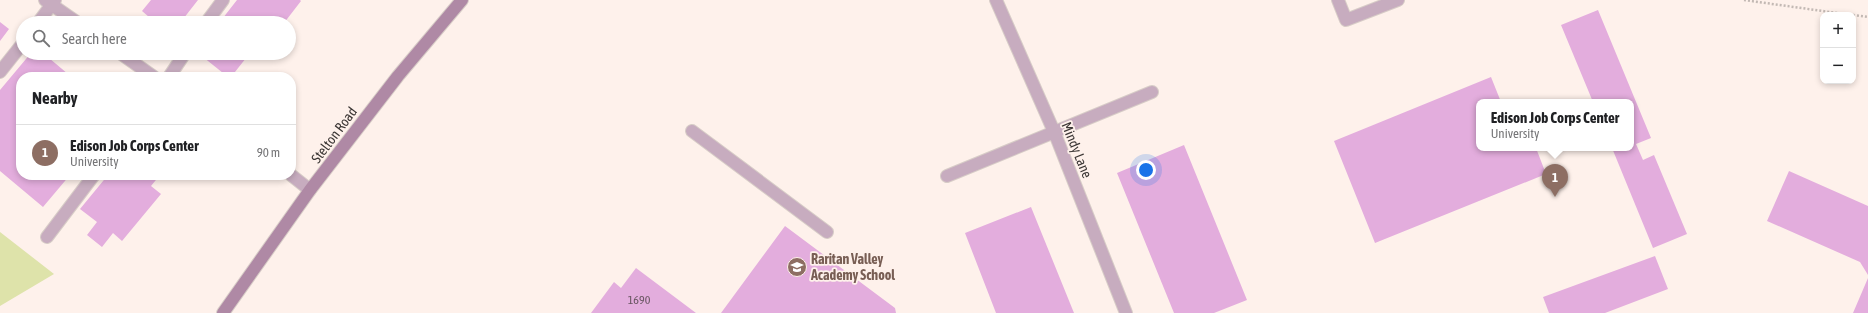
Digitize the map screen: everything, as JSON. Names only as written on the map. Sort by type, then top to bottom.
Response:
[{"type":"main road","name":"Stelton Road","points":[[223,313],[310,190],[398,76],[462,0]]},
{"type":"street","points":[[211,16],[223,0]]},
{"type":"street","name":"Mindy Lane","points":[[996,0],[1054,134],[1126,313]]},
{"type":"street","points":[[1338,0],[1346,20],[1398,0]]},
{"type":"street","points":[[42,16],[51,2],[69,16]]},
{"type":"street","points":[[0,72],[16,52]]},
{"type":"street","points":[[130,60],[147,72]]},
{"type":"street","points":[[172,72],[180,60]]},
{"type":"street","points":[[947,176],[1054,134],[1152,92]]},
{"type":"street","points":[[692,130],[827,232]]},
{"type":"street","points":[[296,179],[310,190]]},
{"type":"street","points":[[47,236],[90,180]]},
{"type":"path","points":[[1744,0],[1830,12]]},
{"type":"path","points":[[1856,16],[1868,17]]},
{"type":"green space","points":[[0,232],[54,274],[0,306]]},
{"type":"building","points":[[151,0],[198,0],[185,16],[148,16],[142,11]]},
{"type":"building","points":[[237,0],[301,1],[289,16],[224,16]]},
{"type":"building","points":[[1598,10],[1651,138],[1636,144],[1643,160],[1654,155],[1687,234],[1653,248],[1613,151],[1634,151],[1634,99],[1592,99],[1561,25]]},
{"type":"building","points":[[0,22],[9,29],[0,41]]},
{"type":"building","points":[[25,60],[51,60],[66,72],[16,72],[16,180],[66,180],[43,207],[0,171],[0,90]]},
{"type":"building","points":[[207,60],[244,60],[235,72],[222,72]]},
{"type":"building","points":[[1491,77],[1500,99],[1476,99],[1476,151],[1537,151],[1546,174],[1375,243],[1334,141]]},
{"type":"building","points":[[1184,145],[1247,300],[1214,313],[1174,313],[1117,173]]},
{"type":"building","points":[[1789,171],[1868,206],[1868,275],[1860,262],[1767,221]]},
{"type":"building","points":[[104,180],[156,180],[151,186],[161,194],[122,241],[113,233],[102,247],[87,235],[97,222],[80,209]]},
{"type":"building","points":[[1031,207],[1074,313],[996,313],[965,233]]},
{"type":"building","name":"Raritan Valley Academy School","points":[[785,226],[895,308],[896,313],[721,313]]},
{"type":"building","points":[[1655,256],[1668,289],[1605,313],[1549,313],[1543,297]]},
{"type":"building","points":[[636,268],[696,313],[591,313],[614,282],[621,288]]},
{"type":"building","points":[[1868,278],[1868,313],[1853,313]]},
{"type":"place","name":"Edison Job Corps Center","points":[[1555,197]]},
{"type":"place","name":"Raritan Valley Academy School","points":[[797,267]]}]
